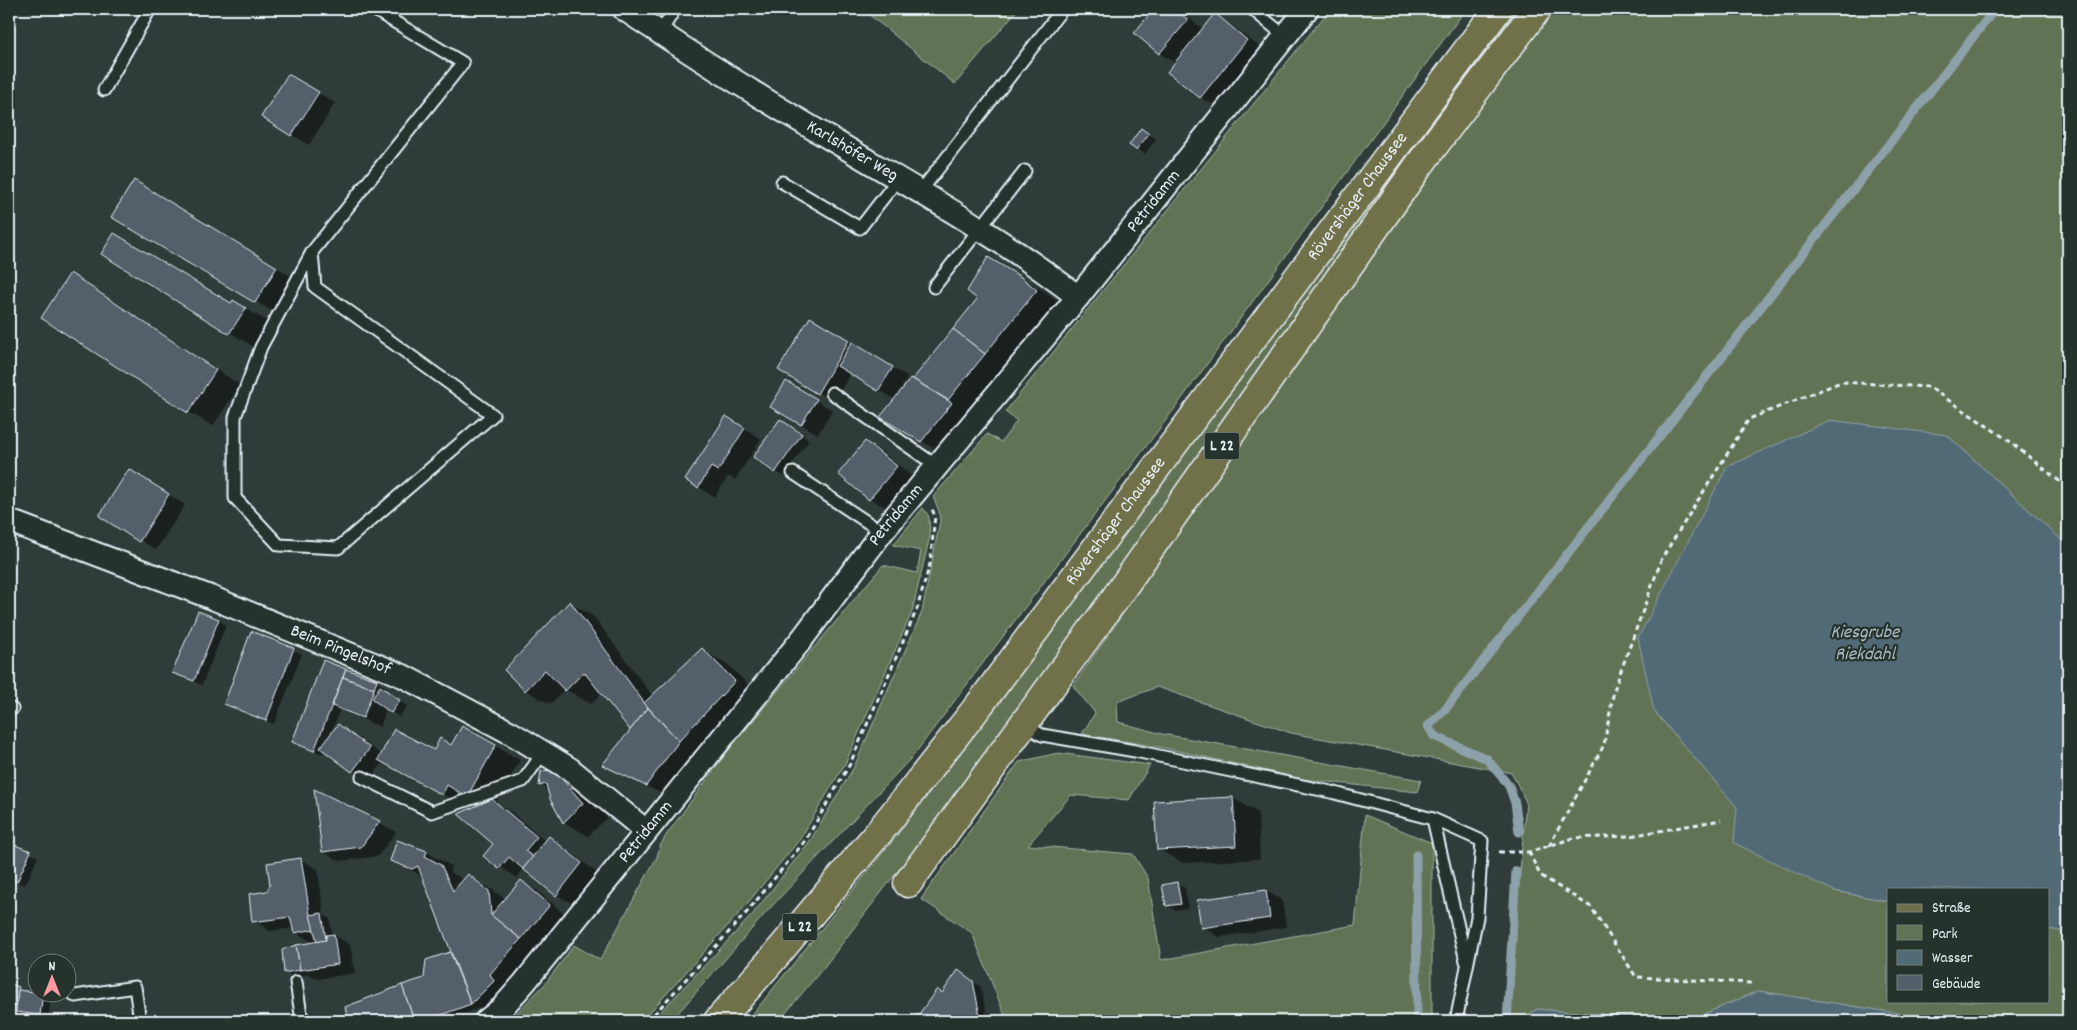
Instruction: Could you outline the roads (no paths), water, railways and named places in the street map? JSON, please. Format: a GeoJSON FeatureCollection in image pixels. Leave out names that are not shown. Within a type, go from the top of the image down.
{"type":"FeatureCollection","features":[{"type":"Feature","properties":{"kind":"main road","name":"Rövershäger Chaussee"},"geometry":{"type":"LineString","coordinates":[[718,1021],[880,831],[980,704],[1498,9]]}},
{"type":"Feature","properties":{"kind":"main road","name":"Rövershäger Chaussee"},"geometry":{"type":"LineString","coordinates":[[908,883],[1024,725],[1417,168],[1537,9]]}},
{"type":"Feature","properties":{"kind":"street","name":"Karlshöfer Weg"},"geometry":{"type":"LineString","coordinates":[[624,9],[745,89],[979,229],[1057,280],[1078,297]]}},
{"type":"Feature","properties":{"kind":"street","name":"Petridamm"},"geometry":{"type":"LineString","coordinates":[[486,1021],[502,1008],[524,983],[802,639],[882,532],[1078,297],[1308,9]]}},
{"type":"Feature","properties":{"kind":"street","name":"Beim Pingelshof"},"geometry":{"type":"LineString","coordinates":[[9,521],[210,597],[403,676],[488,721],[570,769],[646,831]]}},
{"type":"Feature","properties":{"kind":"lane"},"geometry":{"type":"LineString","coordinates":[[104,90],[150,9]]}},
{"type":"Feature","properties":{"kind":"lane"},"geometry":{"type":"LineString","coordinates":[[312,252],[315,288],[493,415],[338,548],[279,545],[235,498],[235,417],[261,347],[312,252],[463,63],[373,9]]}},
{"type":"Feature","properties":{"kind":"lane"},"geometry":{"type":"LineString","coordinates":[[660,33],[675,9]]}},
{"type":"Feature","properties":{"kind":"lane"},"geometry":{"type":"LineString","coordinates":[[1252,9],[1286,36]]}},
{"type":"Feature","properties":{"kind":"lane"},"geometry":{"type":"LineString","coordinates":[[920,192],[1060,12]]}},
{"type":"Feature","properties":{"kind":"lane"},"geometry":{"type":"LineString","coordinates":[[934,288],[1025,171]]}},
{"type":"Feature","properties":{"kind":"lane"},"geometry":{"type":"LineString","coordinates":[[782,182],[860,228],[898,179]]}},
{"type":"Feature","properties":{"kind":"lane"},"geometry":{"type":"LineString","coordinates":[[832,393],[938,467]]}},
{"type":"Feature","properties":{"kind":"lane"},"geometry":{"type":"LineString","coordinates":[[793,473],[882,532]]}},
{"type":"Feature","properties":{"kind":"lane"},"geometry":{"type":"LineString","coordinates":[[1024,725],[1042,735],[1134,751],[1331,792],[1433,819],[1482,841],[1477,917],[1456,1021]]}},
{"type":"Feature","properties":{"kind":"lane"},"geometry":{"type":"LineString","coordinates":[[362,777],[432,812],[523,781],[544,753]]}},
{"type":"Feature","properties":{"kind":"lane"},"geometry":{"type":"LineString","coordinates":[[1433,819],[1467,965]]}},
{"type":"Feature","properties":{"kind":"lane"},"geometry":{"type":"LineString","coordinates":[[296,982],[302,1021]]}},
{"type":"Feature","properties":{"kind":"lane"},"geometry":{"type":"LineString","coordinates":[[78,996],[135,987],[140,1021]]}},
{"type":"Feature","properties":{"kind":"water","name":"Kiesgrube Riekdahl"},"geometry":{"type":"Polygon","coordinates":[[[1830,420],[1947,435],[2068,546],[2068,932],[2050,929],[2050,888],[1887,888],[1887,901],[1834,891],[1734,843],[1737,807],[1654,711],[1638,638],[1727,467],[1830,420]]]}},
{"type":"Feature","properties":{"kind":"water"},"geometry":{"type":"Polygon","coordinates":[[[1758,991],[1946,1021],[1688,1021],[1758,991]]]}},
{"type":"Feature","properties":{"kind":"water"},"geometry":{"type":"Polygon","coordinates":[[[1537,1009],[1677,1021],[1519,1021],[1537,1009]]]}},
{"type":"Feature","properties":{"kind":"waterway"},"geometry":{"type":"LineString","coordinates":[[1519,832],[1515,803],[1509,786],[1487,759],[1434,736],[1428,726],[1444,711],[1995,9]]}},
{"type":"Feature","properties":{"kind":"waterway"},"geometry":{"type":"LineString","coordinates":[[1416,855],[1417,1021]]}},
{"type":"Feature","properties":{"kind":"waterway"},"geometry":{"type":"LineString","coordinates":[[1507,1021],[1516,871]]}}]}
